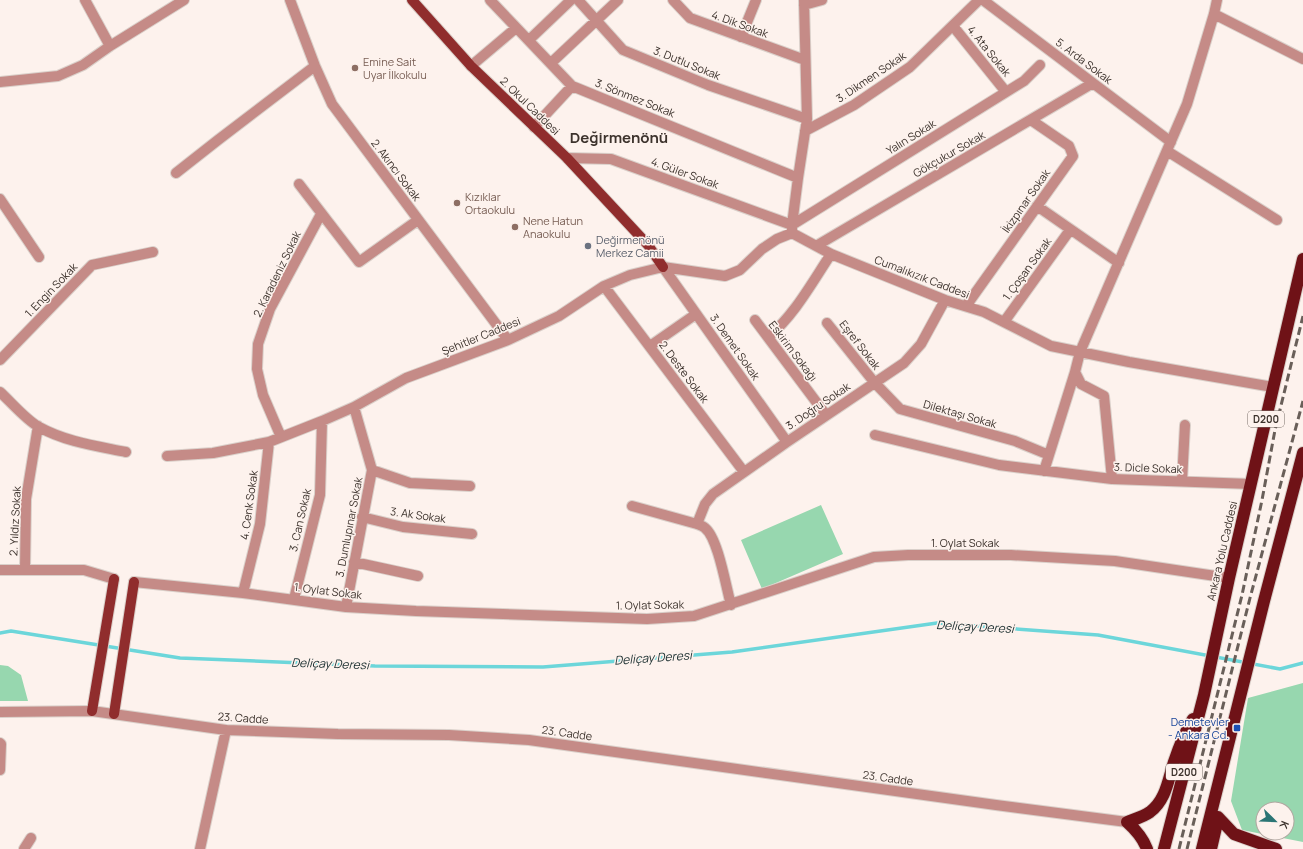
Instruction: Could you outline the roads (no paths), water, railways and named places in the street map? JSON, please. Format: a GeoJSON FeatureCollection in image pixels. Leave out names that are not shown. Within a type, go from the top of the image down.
{"type":"FeatureCollection","features":[{"type":"Feature","properties":{"kind":"highway","name":"Ankara Yolu Caddesi"},"geometry":{"type":"LineString","coordinates":[[1164,849],[1203,700],[1229,578],[1303,259]]}},
{"type":"Feature","properties":{"kind":"highway"},"geometry":{"type":"LineString","coordinates":[[1202,849],[1303,452]]}},
{"type":"Feature","properties":{"kind":"highway"},"geometry":{"type":"LineString","coordinates":[[1147,849],[1136,830],[1127,822],[1151,811],[1160,801],[1168,786],[1181,741],[1203,700]]}},
{"type":"Feature","properties":{"kind":"highway"},"geometry":{"type":"LineString","coordinates":[[1156,849],[1188,757]]}},
{"type":"Feature","properties":{"kind":"highway"},"geometry":{"type":"LineString","coordinates":[[1211,849],[1218,816],[1221,772]]}},
{"type":"Feature","properties":{"kind":"highway"},"geometry":{"type":"LineString","coordinates":[[1218,816],[1234,834],[1276,849]]}},
{"type":"Feature","properties":{"kind":"main road","name":"2. Okul Caddesi"},"geometry":{"type":"LineString","coordinates":[[412,0],[471,66],[567,158],[648,245],[663,267]]}},
{"type":"Feature","properties":{"kind":"main road"},"geometry":{"type":"LineString","coordinates":[[92,710],[114,579]]}},
{"type":"Feature","properties":{"kind":"main road"},"geometry":{"type":"LineString","coordinates":[[114,714],[134,582]]}},
{"type":"Feature","properties":{"kind":"street"},"geometry":{"type":"LineString","coordinates":[[85,0],[110,46]]}},
{"type":"Feature","properties":{"kind":"street"},"geometry":{"type":"LineString","coordinates":[[0,82],[58,76],[83,65],[110,46],[184,0]]}},
{"type":"Feature","properties":{"kind":"street","name":"2. Akıncı Sokak"},"geometry":{"type":"LineString","coordinates":[[290,0],[315,66],[332,104],[508,340]]}},
{"type":"Feature","properties":{"kind":"street"},"geometry":{"type":"LineString","coordinates":[[529,40],[571,0]]}},
{"type":"Feature","properties":{"kind":"street","name":"3. Dutlu Sokak"},"geometry":{"type":"LineString","coordinates":[[578,0],[624,50],[708,85],[807,119]]}},
{"type":"Feature","properties":{"kind":"street"},"geometry":{"type":"LineString","coordinates":[[551,63],[618,0]]}},
{"type":"Feature","properties":{"kind":"street","name":"4. Dik Sokak"},"geometry":{"type":"LineString","coordinates":[[674,0],[690,18],[805,60]]}},
{"type":"Feature","properties":{"kind":"street"},"geometry":{"type":"LineString","coordinates":[[741,37],[756,0]]}},
{"type":"Feature","properties":{"kind":"street"},"geometry":{"type":"LineString","coordinates":[[792,229],[807,119],[804,2],[822,0]]}},
{"type":"Feature","properties":{"kind":"street","name":"3. Dikmen Sokak"},"geometry":{"type":"LineString","coordinates":[[805,131],[854,105],[910,67],[979,0]]}},
{"type":"Feature","properties":{"kind":"street","name":"5. Arda Sokak"},"geometry":{"type":"LineString","coordinates":[[983,0],[1093,83],[1169,146],[1277,220]]}},
{"type":"Feature","properties":{"kind":"street"},"geometry":{"type":"LineString","coordinates":[[1044,471],[1080,352],[1187,104],[1217,0]]}},
{"type":"Feature","properties":{"kind":"street","name":"3. Sönmez Sokak"},"geometry":{"type":"LineString","coordinates":[[493,1],[516,28],[572,86],[798,178]]}},
{"type":"Feature","properties":{"kind":"street"},"geometry":{"type":"LineString","coordinates":[[1214,14],[1303,59]]}},
{"type":"Feature","properties":{"kind":"street","name":"4. Ata Sokak"},"geometry":{"type":"LineString","coordinates":[[953,26],[1006,92]]}},
{"type":"Feature","properties":{"kind":"street"},"geometry":{"type":"LineString","coordinates":[[471,66],[516,28]]}},
{"type":"Feature","properties":{"kind":"street","name":"Yalın Sokak"},"geometry":{"type":"LineString","coordinates":[[792,229],[1024,81],[1040,65]]}},
{"type":"Feature","properties":{"kind":"street"},"geometry":{"type":"LineString","coordinates":[[176,173],[315,66]]}},
{"type":"Feature","properties":{"kind":"street","name":"Gökçukur Sokak"},"geometry":{"type":"LineString","coordinates":[[816,246],[1093,83]]}},
{"type":"Feature","properties":{"kind":"street"},"geometry":{"type":"LineString","coordinates":[[534,126],[572,86]]}},
{"type":"Feature","properties":{"kind":"street","name":"İkizpınar Sokak"},"geometry":{"type":"LineString","coordinates":[[966,306],[1073,156],[1069,146],[1031,120]]}},
{"type":"Feature","properties":{"kind":"street","name":"4. Güler Sokak"},"geometry":{"type":"LineString","coordinates":[[567,158],[611,159],[792,229]]}},
{"type":"Feature","properties":{"kind":"street"},"geometry":{"type":"LineString","coordinates":[[299,184],[358,262],[418,220]]}},
{"type":"Feature","properties":{"kind":"street"},"geometry":{"type":"LineString","coordinates":[[0,199],[39,257]]}},
{"type":"Feature","properties":{"kind":"street"},"geometry":{"type":"LineString","coordinates":[[1037,206],[1119,264]]}},
{"type":"Feature","properties":{"kind":"street","name":"2. Karadeniz Sokak"},"geometry":{"type":"LineString","coordinates":[[281,437],[263,395],[257,369],[258,344],[270,309],[321,214]]}},
{"type":"Feature","properties":{"kind":"street","name":"Cumalıkızık Caddesi"},"geometry":{"type":"LineString","coordinates":[[792,229],[816,246],[831,254],[945,300],[984,312],[1051,346],[1129,362],[1273,387]]}},
{"type":"Feature","properties":{"kind":"street","name":"Şehitler Caddesi"},"geometry":{"type":"LineString","coordinates":[[167,456],[213,453],[269,442],[354,407],[406,378],[508,340],[559,316],[604,286],[630,275],[663,267],[725,276],[740,270],[762,249],[792,229]]}},
{"type":"Feature","properties":{"kind":"street","name":"1. Çoşan Sokak"},"geometry":{"type":"LineString","coordinates":[[1004,322],[1070,230]]}},
{"type":"Feature","properties":{"kind":"street","name":"1. Engin Sokak"},"geometry":{"type":"LineString","coordinates":[[0,360],[92,265],[153,252]]}},
{"type":"Feature","properties":{"kind":"street"},"geometry":{"type":"LineString","coordinates":[[768,337],[787,319],[831,254]]}},
{"type":"Feature","properties":{"kind":"street","name":"3. Demet Sokak"},"geometry":{"type":"LineString","coordinates":[[663,267],[787,442]]}},
{"type":"Feature","properties":{"kind":"street","name":"2. Deste Sokak"},"geometry":{"type":"LineString","coordinates":[[604,286],[744,472]]}},
{"type":"Feature","properties":{"kind":"street","name":"3. Doğru Sokak"},"geometry":{"type":"LineString","coordinates":[[697,524],[705,504],[713,494],[874,382],[904,363],[922,344],[945,300]]}},
{"type":"Feature","properties":{"kind":"street"},"geometry":{"type":"LineString","coordinates":[[650,346],[696,314]]}},
{"type":"Feature","properties":{"kind":"street","name":"Eskirim Sokağı"},"geometry":{"type":"LineString","coordinates":[[756,320],[826,415]]}},
{"type":"Feature","properties":{"kind":"street","name":"Eşref Sokak"},"geometry":{"type":"LineString","coordinates":[[828,323],[874,382]]}},
{"type":"Feature","properties":{"kind":"street"},"geometry":{"type":"LineString","coordinates":[[1075,372],[1081,384],[1104,396],[1112,479]]}},
{"type":"Feature","properties":{"kind":"street","name":"Dilektaşı Sokak"},"geometry":{"type":"LineString","coordinates":[[874,382],[900,409],[1015,441],[1049,455]]}},
{"type":"Feature","properties":{"kind":"street"},"geometry":{"type":"LineString","coordinates":[[0,392],[18,410],[38,426],[63,437],[126,452]]}},
{"type":"Feature","properties":{"kind":"street","name":"3. Dumlupınar Sokak"},"geometry":{"type":"LineString","coordinates":[[346,606],[372,470],[354,407]]}},
{"type":"Feature","properties":{"kind":"street","name":"3. Can Sokak"},"geometry":{"type":"LineString","coordinates":[[294,599],[320,495],[322,421]]}},
{"type":"Feature","properties":{"kind":"street"},"geometry":{"type":"LineString","coordinates":[[1182,481],[1185,425]]}},
{"type":"Feature","properties":{"kind":"street","name":"2. Yıldız Sokak"},"geometry":{"type":"LineString","coordinates":[[25,570],[26,499],[38,426]]}},
{"type":"Feature","properties":{"kind":"street","name":"3. Dicle Sokak"},"geometry":{"type":"LineString","coordinates":[[874,435],[999,465],[1044,471],[1112,479],[1251,484]]}},
{"type":"Feature","properties":{"kind":"street","name":"4. Cenk Sokak"},"geometry":{"type":"LineString","coordinates":[[243,593],[260,524],[269,442]]}},
{"type":"Feature","properties":{"kind":"street"},"geometry":{"type":"LineString","coordinates":[[372,470],[410,483],[470,486]]}},
{"type":"Feature","properties":{"kind":"street"},"geometry":{"type":"LineString","coordinates":[[632,506],[697,524],[706,528],[713,539],[718,555],[730,605]]}},
{"type":"Feature","properties":{"kind":"street","name":"3. Ak Sokak"},"geometry":{"type":"LineString","coordinates":[[362,517],[403,527],[472,534]]}},
{"type":"Feature","properties":{"kind":"street","name":"1. Oylat Sokak"},"geometry":{"type":"LineString","coordinates":[[134,582],[243,593],[346,606],[416,611],[647,619],[694,616],[874,557],[908,555],[1011,556],[1115,561],[1229,578]]}},
{"type":"Feature","properties":{"kind":"street"},"geometry":{"type":"LineString","coordinates":[[354,562],[418,576]]}},
{"type":"Feature","properties":{"kind":"street"},"geometry":{"type":"LineString","coordinates":[[0,570],[84,570],[114,579]]}},
{"type":"Feature","properties":{"kind":"street","name":"23. Cadde"},"geometry":{"type":"LineString","coordinates":[[0,712],[92,710],[226,730],[338,734],[448,735],[529,740],[1127,822]]}},
{"type":"Feature","properties":{"kind":"street"},"geometry":{"type":"LineString","coordinates":[[200,849],[226,730]]}},
{"type":"Feature","properties":{"kind":"street"},"geometry":{"type":"LineString","coordinates":[[0,743],[0,770]]}},
{"type":"Feature","properties":{"kind":"street"},"geometry":{"type":"LineString","coordinates":[[24,849],[30,838]]}},
{"type":"Feature","properties":{"kind":"waterway","name":"Deliçay Deresi"},"geometry":{"type":"LineString","coordinates":[[0,633],[11,631],[180,658],[375,666],[543,667],[732,652],[937,623],[1098,635],[1280,669],[1303,663]]}},
{"type":"Feature","properties":{"kind":"railway"},"geometry":{"type":"LineString","coordinates":[[1179,849],[1242,595],[1275,430],[1303,316]]}},
{"type":"Feature","properties":{"kind":"railway"},"geometry":{"type":"LineString","coordinates":[[1187,849],[1250,598],[1303,401]]}},
{"type":"Feature","properties":{"kind":"place","name":"Emine Sait Uyar İlkokulu"},"geometry":{"type":"Point","coordinates":[355,68]}},
{"type":"Feature","properties":{"kind":"place","name":"Kızıklar Ortaokulu"},"geometry":{"type":"Point","coordinates":[457,203]}},
{"type":"Feature","properties":{"kind":"place","name":"Nene Hatun Anaokulu"},"geometry":{"type":"Point","coordinates":[515,227]}},
{"type":"Feature","properties":{"kind":"place","name":"Değirmenönü Merkez Camii"},"geometry":{"type":"Point","coordinates":[588,246]}},
{"type":"Feature","properties":{"kind":"place","name":"Demetevler - Ankara Cd."},"geometry":{"type":"Point","coordinates":[1237,728]}},
{"type":"Feature","properties":{"kind":"district","name":"Değirmenönü"},"geometry":{"type":"Point","coordinates":[619,138]}}]}
